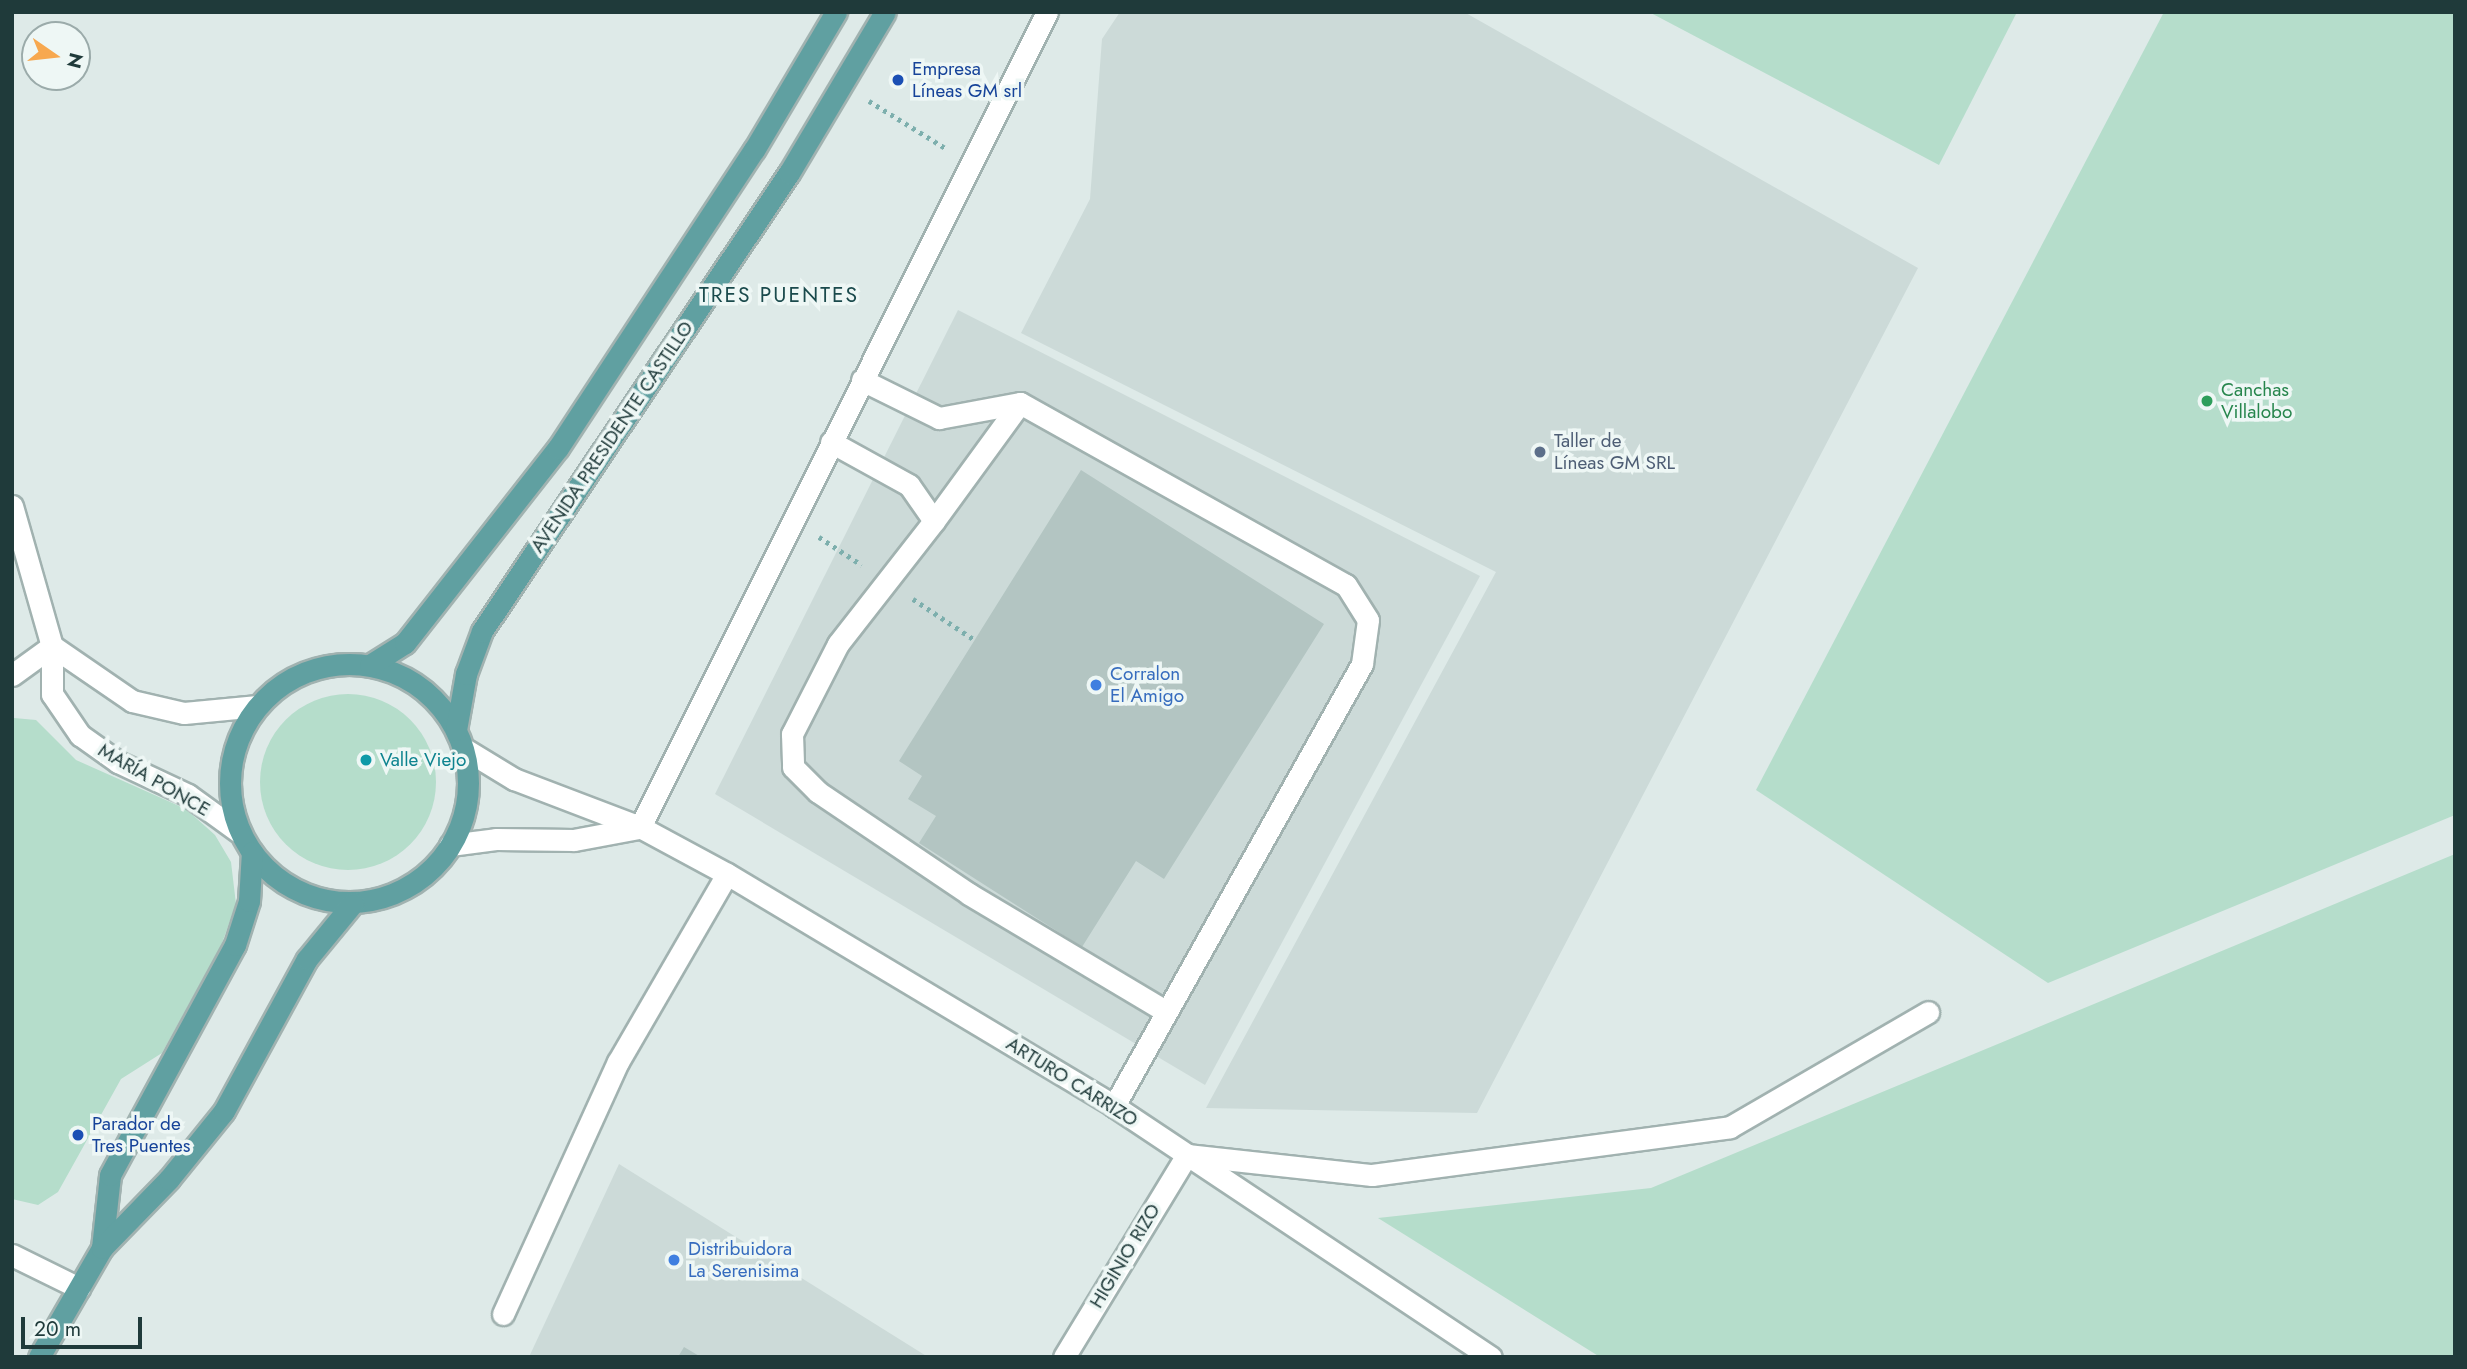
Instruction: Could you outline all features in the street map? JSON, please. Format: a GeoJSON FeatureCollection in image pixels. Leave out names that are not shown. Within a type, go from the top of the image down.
{"type":"FeatureCollection","features":[{"type":"Feature","properties":{"kind":"main road","name":"AVENIDA PRESIDENTE CASTILLO"},"geometry":{"type":"LineString","coordinates":[[370,665],[405,643],[558,448],[754,149],[836,12]]}},
{"type":"Feature","properties":{"kind":"main road","name":"AVENIDA PRESIDENTE CASTILLO"},"geometry":{"type":"LineString","coordinates":[[459,739],[466,674],[482,631],[789,173],[885,12]]}},
{"type":"Feature","properties":{"kind":"main road"},"geometry":{"type":"LineString","coordinates":[[324,665],[370,665],[404,677],[433,697],[459,739],[468,777],[466,806],[450,845],[419,879],[388,897],[353,903],[318,899],[285,885],[251,852],[239,832],[229,797],[230,762],[242,728],[258,706],[291,677],[324,665]]}},
{"type":"Feature","properties":{"kind":"main road"},"geometry":{"type":"LineString","coordinates":[[102,1248],[110,1175],[235,945],[249,901],[251,852]]}},
{"type":"Feature","properties":{"kind":"main road"},"geometry":{"type":"LineString","coordinates":[[39,1357],[102,1248],[169,1179],[224,1111],[307,959],[353,903]]}},
{"type":"Feature","properties":{"kind":"street"},"geometry":{"type":"LineString","coordinates":[[450,845],[496,839],[574,840],[640,827],[1047,12]]}},
{"type":"Feature","properties":{"kind":"street"},"geometry":{"type":"LineString","coordinates":[[862,380],[939,418],[1020,403],[1346,585],[1368,620],[1362,664],[1114,1106]]}},
{"type":"Feature","properties":{"kind":"street"},"geometry":{"type":"LineString","coordinates":[[1020,403],[934,521],[838,644],[793,734],[793,767],[818,792],[969,894],[1165,1011]]}},
{"type":"Feature","properties":{"kind":"street"},"geometry":{"type":"LineString","coordinates":[[831,442],[909,485],[934,521]]}},
{"type":"Feature","properties":{"kind":"street","name":"MARÍA PONCE"},"geometry":{"type":"LineString","coordinates":[[12,506],[52,646],[52,694],[80,735],[118,762],[188,795],[239,832]]}},
{"type":"Feature","properties":{"kind":"street"},"geometry":{"type":"LineString","coordinates":[[12,675],[52,646],[132,701],[184,713],[258,706]]}},
{"type":"Feature","properties":{"kind":"street","name":"ARTURO CARRIZO"},"geometry":{"type":"LineString","coordinates":[[459,739],[514,779],[640,827],[727,874],[1114,1106],[1491,1357]]}},
{"type":"Feature","properties":{"kind":"street"},"geometry":{"type":"LineString","coordinates":[[503,1314],[618,1062],[727,874]]}},
{"type":"Feature","properties":{"kind":"street"},"geometry":{"type":"LineString","coordinates":[[1187,1155],[1372,1175],[1730,1127],[1928,1012]]}},
{"type":"Feature","properties":{"kind":"street","name":"HIGINIO RIZO"},"geometry":{"type":"LineString","coordinates":[[1064,1357],[1187,1155]]}},
{"type":"Feature","properties":{"kind":"street"},"geometry":{"type":"LineString","coordinates":[[12,1255],[79,1288]]}},
{"type":"Feature","properties":{"kind":"path"},"geometry":{"type":"LineString","coordinates":[[842,83],[969,164]]}},
{"type":"Feature","properties":{"kind":"shaded area","name":"Taller de Líneas GM SRL"},"geometry":{"type":"Polygon","coordinates":[[[1120,12],[1464,12],[1918,268],[1477,1113],[1206,1108],[1496,572],[1021,333],[1090,199],[1102,39],[1120,12]]]}},
{"type":"Feature","properties":{"kind":"shaded area","name":"Corralon El Amigo"},"geometry":{"type":"Polygon","coordinates":[[[958,310],[1480,576],[1205,1085],[715,794],[958,310]]]}},
{"type":"Feature","properties":{"kind":"shaded area","name":"Distribuidora La Serenisima"},"geometry":{"type":"Polygon","coordinates":[[[619,1164],[928,1357],[529,1357],[619,1164]]]}},
{"type":"Feature","properties":{"kind":"green space"},"geometry":{"type":"Polygon","coordinates":[[[1649,12],[2017,12],[1939,165],[1649,12]]]}},
{"type":"Feature","properties":{"kind":"green space","name":"Canchas Villalobo"},"geometry":{"type":"Polygon","coordinates":[[[2164,12],[2455,12],[2455,815],[2048,983],[1756,790],[2164,12]]]}},
{"type":"Feature","properties":{"kind":"green space"},"geometry":{"type":"Polygon","coordinates":[[[348,694],[382,701],[410,720],[429,748],[436,782],[429,816],[410,844],[382,863],[348,870],[314,863],[286,844],[267,816],[260,782],[267,748],[286,720],[314,701],[348,694]]]}},
{"type":"Feature","properties":{"kind":"green space"},"geometry":{"type":"Polygon","coordinates":[[[14,718],[36,720],[76,760],[186,809],[215,835],[231,862],[236,904],[221,946],[162,1053],[121,1079],[58,1192],[38,1205],[12,1199],[14,718]]]}},
{"type":"Feature","properties":{"kind":"green space"},"geometry":{"type":"Polygon","coordinates":[[[2455,854],[2455,1357],[1600,1357],[1378,1218],[1651,1188],[2455,854]]]}},
{"type":"Feature","properties":{"kind":"building"},"geometry":{"type":"Polygon","coordinates":[[[1081,470],[1324,624],[1164,879],[1136,861],[1082,947],[919,843],[936,816],[908,799],[922,776],[899,761],[1081,470]]]}},
{"type":"Feature","properties":{"kind":"building"},"geometry":{"type":"Polygon","coordinates":[[[684,1347],[701,1357],[678,1357],[684,1347]]]}},
{"type":"Feature","properties":{"kind":"place","name":"Empresa Líneas GM srl"},"geometry":{"type":"Point","coordinates":[898,80]}},
{"type":"Feature","properties":{"kind":"place","name":"Canchas Villalobo"},"geometry":{"type":"Point","coordinates":[2207,401]}},
{"type":"Feature","properties":{"kind":"place","name":"Taller de Líneas GM SRL"},"geometry":{"type":"Point","coordinates":[1540,452]}},
{"type":"Feature","properties":{"kind":"place","name":"Corralon El Amigo"},"geometry":{"type":"Point","coordinates":[1096,685]}},
{"type":"Feature","properties":{"kind":"place","name":"Valle Viejo"},"geometry":{"type":"Point","coordinates":[366,760]}},
{"type":"Feature","properties":{"kind":"place","name":"Parador de Tres Puentes"},"geometry":{"type":"Point","coordinates":[78,1135]}},
{"type":"Feature","properties":{"kind":"place","name":"Distribuidora La Serenisima"},"geometry":{"type":"Point","coordinates":[674,1260]}},
{"type":"Feature","properties":{"kind":"district","name":"TRES PUENTES"},"geometry":{"type":"Point","coordinates":[779,295]}}]}
